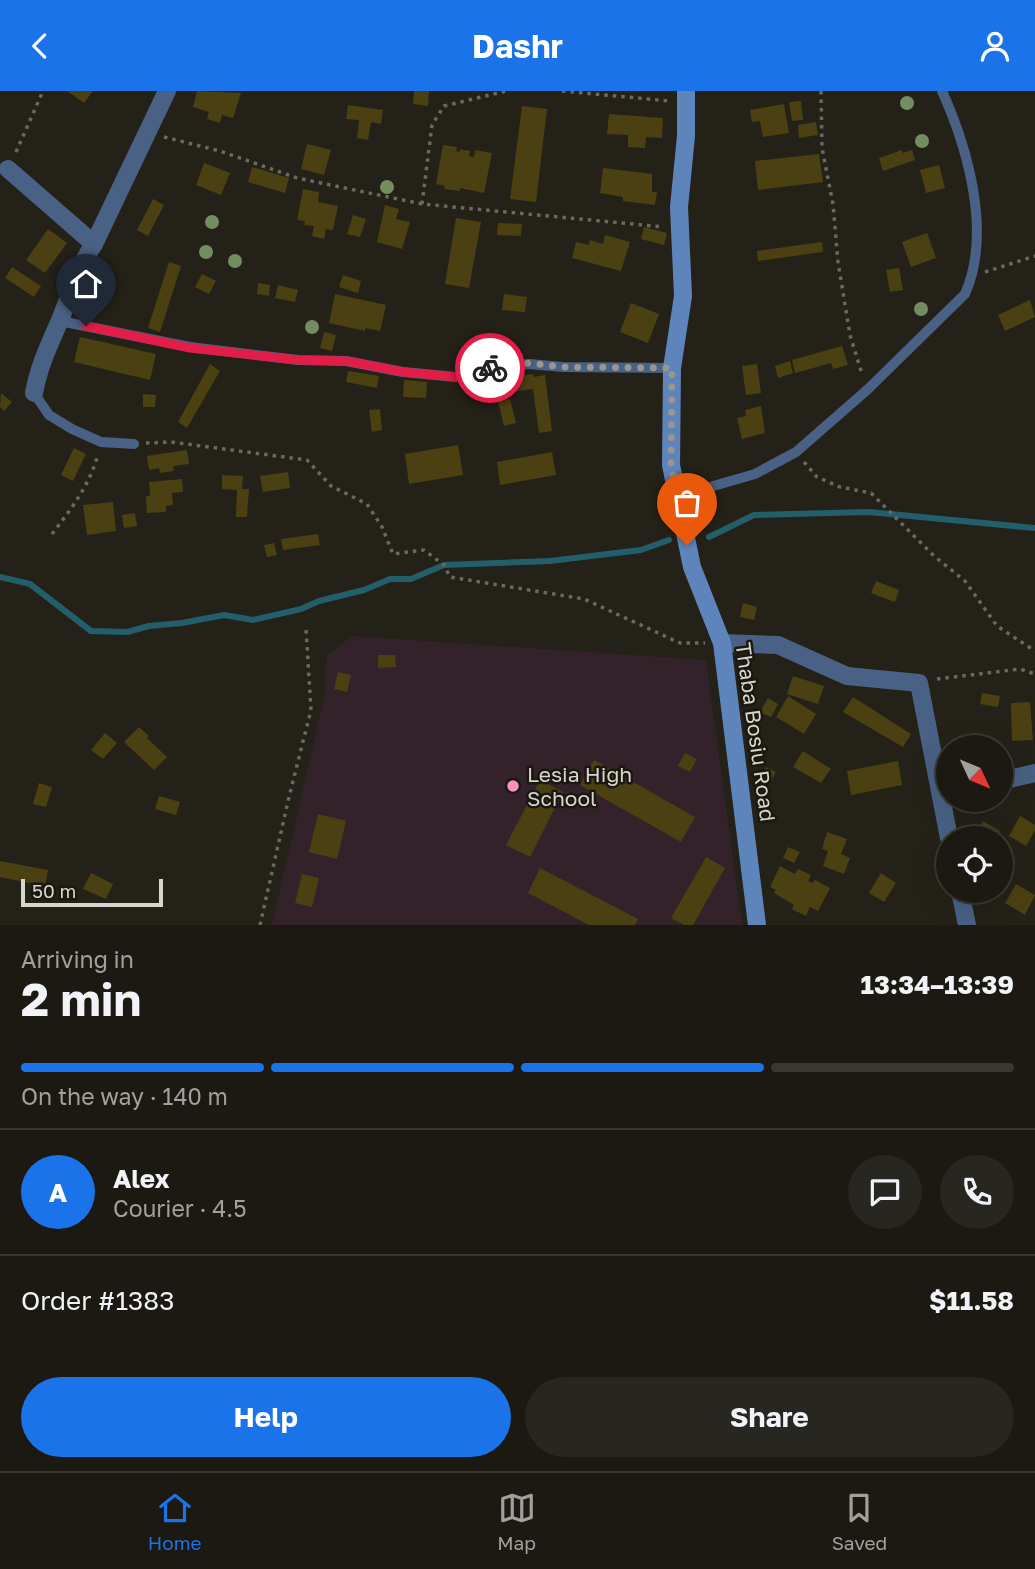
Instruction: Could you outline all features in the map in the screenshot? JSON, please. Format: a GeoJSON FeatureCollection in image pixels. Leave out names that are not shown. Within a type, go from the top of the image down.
{"type":"FeatureCollection","features":[{"type":"Feature","properties":{"kind":"street"},"geometry":{"type":"LineString","coordinates":[[34,393],[47,347],[85,257],[94,244],[167,91]]}},
{"type":"Feature","properties":{"kind":"street","name":"Thaba Bosiu Road"},"geometry":{"type":"LineString","coordinates":[[685,97],[680,229],[683,296],[672,368],[671,465],[692,567],[722,643],[757,925]]}},
{"type":"Feature","properties":{"kind":"street"},"geometry":{"type":"LineString","coordinates":[[8,169],[94,244]]}},
{"type":"Feature","properties":{"kind":"street"},"geometry":{"type":"LineString","coordinates":[[722,643],[778,645],[847,676],[919,683],[936,760]]}},
{"type":"Feature","properties":{"kind":"street"},"geometry":{"type":"LineString","coordinates":[[1013,778],[1035,773]]}},
{"type":"Feature","properties":{"kind":"street"},"geometry":{"type":"LineString","coordinates":[[962,903],[967,925]]}},
{"type":"Feature","properties":{"kind":"lane"},"geometry":{"type":"LineString","coordinates":[[677,501],[689,493],[755,474],[796,452],[867,390],[965,294],[973,276],[976,198],[955,119],[942,91]]}},
{"type":"Feature","properties":{"kind":"lane"},"geometry":{"type":"LineString","coordinates":[[60,321],[190,348],[298,360],[346,361],[404,372],[456,377],[529,363],[563,367],[672,368]]}},
{"type":"Feature","properties":{"kind":"lane"},"geometry":{"type":"LineString","coordinates":[[34,393],[49,415],[72,429],[101,442],[134,444]]}},
{"type":"Feature","properties":{"kind":"path"},"geometry":{"type":"LineString","coordinates":[[8,169],[43,91]]}},
{"type":"Feature","properties":{"kind":"path"},"geometry":{"type":"LineString","coordinates":[[422,204],[432,125],[444,106],[506,91]]}},
{"type":"Feature","properties":{"kind":"path"},"geometry":{"type":"LineString","coordinates":[[562,91],[685,97]]}},
{"type":"Feature","properties":{"kind":"path"},"geometry":{"type":"LineString","coordinates":[[821,91],[822,148],[833,204],[838,263],[850,335],[867,390]]}},
{"type":"Feature","properties":{"kind":"path"},"geometry":{"type":"LineString","coordinates":[[146,133],[220,151],[297,178],[422,204],[680,229]]}},
{"type":"Feature","properties":{"kind":"path"},"geometry":{"type":"LineString","coordinates":[[973,276],[1035,256]]}},
{"type":"Feature","properties":{"kind":"path"},"geometry":{"type":"LineString","coordinates":[[52,534],[93,473],[101,442]]}},
{"type":"Feature","properties":{"kind":"path"},"geometry":{"type":"LineString","coordinates":[[134,444],[171,442],[307,460],[331,486],[367,504],[382,527],[393,554],[424,550],[444,565],[450,577],[584,599],[680,643],[722,643]]}},
{"type":"Feature","properties":{"kind":"path"},"geometry":{"type":"LineString","coordinates":[[796,452],[817,477],[841,487],[871,493],[934,556],[965,581],[997,626],[1035,651]]}},
{"type":"Feature","properties":{"kind":"path"},"geometry":{"type":"LineString","coordinates":[[260,925],[312,710],[306,629]]}},
{"type":"Feature","properties":{"kind":"path"},"geometry":{"type":"LineString","coordinates":[[919,683],[958,675],[1020,669],[1035,674]]}},
{"type":"Feature","properties":{"kind":"shaded area","name":"Lesia High School"},"geometry":{"type":"Polygon","coordinates":[[[352,636],[706,660],[742,925],[272,925],[324,698],[327,655],[352,636]]]}},
{"type":"Feature","properties":{"kind":"building"},"geometry":{"type":"Polygon","coordinates":[[[67,91],[93,91],[84,103],[67,91]]]}},
{"type":"Feature","properties":{"kind":"building"},"geometry":{"type":"Polygon","coordinates":[[[197,91],[241,93],[233,118],[222,115],[220,123],[207,119],[209,112],[193,107],[197,91]]]}},
{"type":"Feature","properties":{"kind":"building"},"geometry":{"type":"Polygon","coordinates":[[[414,91],[429,91],[428,106],[413,104],[414,91]]]}},
{"type":"Feature","properties":{"kind":"building"},"geometry":{"type":"Polygon","coordinates":[[[801,101],[803,120],[792,121],[789,102],[801,101]]]}},
{"type":"Feature","properties":{"kind":"building"},"geometry":{"type":"Polygon","coordinates":[[[784,104],[789,133],[763,137],[760,121],[752,122],[750,110],[784,104]]]}},
{"type":"Feature","properties":{"kind":"building"},"geometry":{"type":"Polygon","coordinates":[[[348,105],[383,110],[381,124],[371,122],[368,140],[357,138],[359,120],[346,119],[348,105]]]}},
{"type":"Feature","properties":{"kind":"building"},"geometry":{"type":"Polygon","coordinates":[[[522,106],[547,109],[536,202],[510,199],[522,106]]]}},
{"type":"Feature","properties":{"kind":"building"},"geometry":{"type":"Polygon","coordinates":[[[609,114],[663,118],[662,138],[646,137],[645,148],[628,147],[628,135],[607,134],[609,114]]]}},
{"type":"Feature","properties":{"kind":"building"},"geometry":{"type":"Polygon","coordinates":[[[816,122],[818,135],[799,138],[798,125],[816,122]]]}},
{"type":"Feature","properties":{"kind":"building"},"geometry":{"type":"Polygon","coordinates":[[[307,144],[331,150],[324,175],[301,169],[307,144]]]}},
{"type":"Feature","properties":{"kind":"building"},"geometry":{"type":"Polygon","coordinates":[[[443,145],[457,147],[456,151],[460,152],[460,149],[470,151],[469,156],[474,157],[475,150],[492,153],[484,193],[460,188],[460,191],[444,189],[445,186],[436,184],[443,145]]]}},
{"type":"Feature","properties":{"kind":"building"},"geometry":{"type":"Polygon","coordinates":[[[902,150],[903,153],[912,150],[915,160],[883,171],[879,158],[902,150]]]}},
{"type":"Feature","properties":{"kind":"building"},"geometry":{"type":"Polygon","coordinates":[[[819,154],[823,182],[758,190],[755,161],[819,154]]]}},
{"type":"Feature","properties":{"kind":"building"},"geometry":{"type":"Polygon","coordinates":[[[204,163],[230,173],[221,195],[196,185],[204,163]]]}},
{"type":"Feature","properties":{"kind":"building"},"geometry":{"type":"Polygon","coordinates":[[[939,165],[945,188],[926,193],[920,170],[939,165]]]}},
{"type":"Feature","properties":{"kind":"building"},"geometry":{"type":"Polygon","coordinates":[[[252,167],[289,178],[285,193],[248,182],[252,167]]]}},
{"type":"Feature","properties":{"kind":"building"},"geometry":{"type":"Polygon","coordinates":[[[603,168],[652,174],[652,192],[657,192],[655,205],[623,201],[623,197],[600,193],[603,168]]]}},
{"type":"Feature","properties":{"kind":"building"},"geometry":{"type":"Polygon","coordinates":[[[303,189],[319,192],[318,202],[338,206],[333,230],[326,229],[324,239],[312,236],[314,226],[304,225],[305,221],[297,220],[303,189]]]}},
{"type":"Feature","properties":{"kind":"building"},"geometry":{"type":"Polygon","coordinates":[[[153,199],[164,205],[148,236],[137,230],[153,199]]]}},
{"type":"Feature","properties":{"kind":"building"},"geometry":{"type":"Polygon","coordinates":[[[385,205],[399,209],[396,219],[410,222],[402,249],[377,242],[385,205]]]}},
{"type":"Feature","properties":{"kind":"building"},"geometry":{"type":"Polygon","coordinates":[[[353,215],[366,219],[360,237],[347,234],[353,215]]]}},
{"type":"Feature","properties":{"kind":"building"},"geometry":{"type":"Polygon","coordinates":[[[456,218],[481,222],[469,288],[445,284],[456,218]]]}},
{"type":"Feature","properties":{"kind":"building"},"geometry":{"type":"Polygon","coordinates":[[[498,223],[522,224],[521,236],[497,235],[498,223]]]}},
{"type":"Feature","properties":{"kind":"building"},"geometry":{"type":"Polygon","coordinates":[[[644,227],[667,233],[664,245],[641,239],[644,227]]]}},
{"type":"Feature","properties":{"kind":"building"},"geometry":{"type":"Polygon","coordinates":[[[48,229],[67,243],[45,273],[26,260],[48,229]]]}},
{"type":"Feature","properties":{"kind":"building"},"geometry":{"type":"Polygon","coordinates":[[[927,233],[936,258],[911,267],[902,242],[927,233]]]}},
{"type":"Feature","properties":{"kind":"building"},"geometry":{"type":"Polygon","coordinates":[[[605,235],[630,242],[621,271],[572,258],[576,242],[589,245],[590,240],[603,244],[605,235]]]}},
{"type":"Feature","properties":{"kind":"building"},"geometry":{"type":"Polygon","coordinates":[[[822,242],[823,252],[758,261],[757,251],[822,242]]]}},
{"type":"Feature","properties":{"kind":"building"},"geometry":{"type":"Polygon","coordinates":[[[169,262],[181,266],[160,332],[148,328],[169,262]]]}},
{"type":"Feature","properties":{"kind":"building"},"geometry":{"type":"Polygon","coordinates":[[[12,267],[41,286],[34,297],[5,278],[12,267]]]}},
{"type":"Feature","properties":{"kind":"building"},"geometry":{"type":"Polygon","coordinates":[[[899,268],[903,290],[890,292],[886,270],[899,268]]]}},
{"type":"Feature","properties":{"kind":"building"},"geometry":{"type":"Polygon","coordinates":[[[202,274],[216,281],[209,294],[195,287],[202,274]]]}},
{"type":"Feature","properties":{"kind":"building"},"geometry":{"type":"Polygon","coordinates":[[[343,275],[361,281],[358,293],[339,287],[343,275]]]}},
{"type":"Feature","properties":{"kind":"building"},"geometry":{"type":"Polygon","coordinates":[[[258,283],[270,285],[269,296],[257,294],[258,283]]]}},
{"type":"Feature","properties":{"kind":"building"},"geometry":{"type":"Polygon","coordinates":[[[278,285],[298,290],[295,302],[275,298],[278,285]]]}},
{"type":"Feature","properties":{"kind":"building"},"geometry":{"type":"Polygon","coordinates":[[[335,294],[386,305],[380,331],[365,328],[365,331],[329,323],[335,294]]]}},
{"type":"Feature","properties":{"kind":"building"},"geometry":{"type":"Polygon","coordinates":[[[504,294],[527,297],[525,312],[502,310],[504,294]]]}},
{"type":"Feature","properties":{"kind":"building"},"geometry":{"type":"Polygon","coordinates":[[[1030,300],[1035,317],[1005,331],[998,315],[1030,300]]]}},
{"type":"Feature","properties":{"kind":"building"},"geometry":{"type":"Polygon","coordinates":[[[631,303],[659,314],[648,343],[620,332],[631,303]]]}},
{"type":"Feature","properties":{"kind":"building"},"geometry":{"type":"Polygon","coordinates":[[[324,332],[336,335],[332,351],[320,348],[324,332]]]}},
{"type":"Feature","properties":{"kind":"building"},"geometry":{"type":"Polygon","coordinates":[[[80,337],[156,354],[150,380],[74,362],[80,337]]]}},
{"type":"Feature","properties":{"kind":"building"},"geometry":{"type":"Polygon","coordinates":[[[842,346],[848,365],[833,369],[831,363],[795,373],[792,360],[842,346]]]}},
{"type":"Feature","properties":{"kind":"building"},"geometry":{"type":"Polygon","coordinates":[[[790,361],[793,373],[778,378],[775,366],[790,361]]]}},
{"type":"Feature","properties":{"kind":"building"},"geometry":{"type":"Polygon","coordinates":[[[210,364],[220,371],[187,428],[178,422],[210,364]]]}},
{"type":"Feature","properties":{"kind":"building"},"geometry":{"type":"Polygon","coordinates":[[[757,364],[761,393],[746,395],[742,366],[757,364]]]}},
{"type":"Feature","properties":{"kind":"building"},"geometry":{"type":"Polygon","coordinates":[[[348,371],[379,376],[377,388],[346,382],[348,371]]]}},
{"type":"Feature","properties":{"kind":"building"},"geometry":{"type":"Polygon","coordinates":[[[533,374],[534,377],[545,375],[552,431],[539,433],[533,389],[513,392],[511,377],[533,374]]]}},
{"type":"Feature","properties":{"kind":"building"},"geometry":{"type":"Polygon","coordinates":[[[404,380],[427,382],[426,398],[403,397],[404,380]]]}},
{"type":"Feature","properties":{"kind":"building"},"geometry":{"type":"Polygon","coordinates":[[[1,393],[12,402],[4,411],[0,407],[1,393]]]}},
{"type":"Feature","properties":{"kind":"building"},"geometry":{"type":"Polygon","coordinates":[[[143,394],[156,395],[155,407],[143,407],[143,394]]]}},
{"type":"Feature","properties":{"kind":"building"},"geometry":{"type":"Polygon","coordinates":[[[510,399],[516,423],[504,426],[498,402],[510,399]]]}},
{"type":"Feature","properties":{"kind":"building"},"geometry":{"type":"Polygon","coordinates":[[[761,406],[765,433],[742,439],[737,418],[746,416],[745,410],[761,406]]]}},
{"type":"Feature","properties":{"kind":"building"},"geometry":{"type":"Polygon","coordinates":[[[380,409],[382,430],[372,432],[369,410],[380,409]]]}},
{"type":"Feature","properties":{"kind":"building"},"geometry":{"type":"Polygon","coordinates":[[[458,445],[463,475],[409,484],[405,454],[458,445]]]}},
{"type":"Feature","properties":{"kind":"building"},"geometry":{"type":"Polygon","coordinates":[[[74,448],[86,454],[73,481],[61,475],[74,448]]]}},
{"type":"Feature","properties":{"kind":"building"},"geometry":{"type":"Polygon","coordinates":[[[187,450],[189,464],[173,466],[174,471],[160,473],[159,468],[149,470],[147,456],[187,450]]]}},
{"type":"Feature","properties":{"kind":"building"},"geometry":{"type":"Polygon","coordinates":[[[552,452],[556,475],[500,485],[497,462],[552,452]]]}},
{"type":"Feature","properties":{"kind":"building"},"geometry":{"type":"Polygon","coordinates":[[[288,472],[290,488],[263,492],[260,476],[288,472]]]}},
{"type":"Feature","properties":{"kind":"building"},"geometry":{"type":"Polygon","coordinates":[[[222,475],[243,476],[242,489],[249,489],[247,517],[236,517],[237,490],[222,489],[222,475]]]}},
{"type":"Feature","properties":{"kind":"building"},"geometry":{"type":"Polygon","coordinates":[[[182,479],[183,492],[172,493],[173,505],[166,506],[166,512],[147,513],[149,482],[182,479]]]}},
{"type":"Feature","properties":{"kind":"building"},"geometry":{"type":"Polygon","coordinates":[[[113,502],[116,531],[87,535],[83,505],[113,502]]]}},
{"type":"Feature","properties":{"kind":"building"},"geometry":{"type":"Polygon","coordinates":[[[135,513],[137,526],[124,528],[122,515],[135,513]]]}},
{"type":"Feature","properties":{"kind":"building"},"geometry":{"type":"Polygon","coordinates":[[[318,534],[320,545],[283,550],[281,539],[318,534]]]}},
{"type":"Feature","properties":{"kind":"building"},"geometry":{"type":"Polygon","coordinates":[[[274,543],[277,555],[267,557],[264,545],[274,543]]]}},
{"type":"Feature","properties":{"kind":"building"},"geometry":{"type":"Polygon","coordinates":[[[876,581],[899,590],[895,602],[871,593],[876,581]]]}},
{"type":"Feature","properties":{"kind":"building"},"geometry":{"type":"Polygon","coordinates":[[[743,603],[757,607],[754,620],[740,617],[743,603]]]}},
{"type":"Feature","properties":{"kind":"building"},"geometry":{"type":"Polygon","coordinates":[[[378,655],[395,655],[396,667],[378,668],[378,655]]]}},
{"type":"Feature","properties":{"kind":"building"},"geometry":{"type":"Polygon","coordinates":[[[338,672],[351,675],[347,692],[334,689],[338,672]]]}},
{"type":"Feature","properties":{"kind":"building"},"geometry":{"type":"Polygon","coordinates":[[[793,676],[824,686],[818,704],[787,694],[793,676]]]}},
{"type":"Feature","properties":{"kind":"building"},"geometry":{"type":"Polygon","coordinates":[[[982,693],[1000,696],[998,707],[980,704],[982,693]]]}},
{"type":"Feature","properties":{"kind":"building"},"geometry":{"type":"Polygon","coordinates":[[[788,696],[816,714],[804,734],[776,717],[788,696]]]}},
{"type":"Feature","properties":{"kind":"building"},"geometry":{"type":"Polygon","coordinates":[[[853,697],[911,734],[903,747],[843,712],[853,697]]]}},
{"type":"Feature","properties":{"kind":"building"},"geometry":{"type":"Polygon","coordinates":[[[768,698],[778,704],[771,717],[760,712],[768,698]]]}},
{"type":"Feature","properties":{"kind":"building"},"geometry":{"type":"Polygon","coordinates":[[[1030,702],[1033,740],[1013,741],[1011,703],[1030,702]]]}},
{"type":"Feature","properties":{"kind":"building"},"geometry":{"type":"Polygon","coordinates":[[[139,727],[167,757],[154,770],[124,742],[139,727]]]}},
{"type":"Feature","properties":{"kind":"building"},"geometry":{"type":"Polygon","coordinates":[[[105,733],[117,743],[103,759],[91,750],[105,733]]]}},
{"type":"Feature","properties":{"kind":"building"},"geometry":{"type":"Polygon","coordinates":[[[803,751],[831,769],[821,783],[793,767],[803,751]]]}},
{"type":"Feature","properties":{"kind":"building"},"geometry":{"type":"Polygon","coordinates":[[[685,753],[697,759],[690,772],[678,766],[685,753]]]}},
{"type":"Feature","properties":{"kind":"building"},"geometry":{"type":"Polygon","coordinates":[[[594,760],[695,817],[681,842],[580,785],[594,760]]]}},
{"type":"Feature","properties":{"kind":"building"},"geometry":{"type":"Polygon","coordinates":[[[898,761],[902,785],[851,795],[847,771],[898,761]]]}},
{"type":"Feature","properties":{"kind":"building"},"geometry":{"type":"Polygon","coordinates":[[[766,767],[776,772],[769,784],[760,779],[766,767]]]}},
{"type":"Feature","properties":{"kind":"building"},"geometry":{"type":"Polygon","coordinates":[[[540,780],[563,792],[530,857],[506,845],[540,780]]]}},
{"type":"Feature","properties":{"kind":"building"},"geometry":{"type":"Polygon","coordinates":[[[39,783],[52,787],[46,807],[33,804],[39,783]]]}},
{"type":"Feature","properties":{"kind":"building"},"geometry":{"type":"Polygon","coordinates":[[[159,796],[180,802],[176,815],[155,809],[159,796]]]}},
{"type":"Feature","properties":{"kind":"building"},"geometry":{"type":"Polygon","coordinates":[[[318,814],[346,821],[337,859],[309,852],[318,814]]]}},
{"type":"Feature","properties":{"kind":"building"},"geometry":{"type":"Polygon","coordinates":[[[1020,816],[1035,825],[1026,846],[1013,838],[1013,829],[1020,816]]]}},
{"type":"Feature","properties":{"kind":"building"},"geometry":{"type":"Polygon","coordinates":[[[827,832],[847,839],[841,854],[850,858],[844,874],[823,866],[828,851],[822,849],[827,832]]]}},
{"type":"Feature","properties":{"kind":"building"},"geometry":{"type":"Polygon","coordinates":[[[788,847],[800,852],[794,863],[783,858],[788,847]]]}},
{"type":"Feature","properties":{"kind":"building"},"geometry":{"type":"Polygon","coordinates":[[[706,857],[725,868],[693,925],[684,925],[671,918],[706,857]]]}},
{"type":"Feature","properties":{"kind":"building"},"geometry":{"type":"Polygon","coordinates":[[[0,861],[48,870],[45,886],[0,877],[0,861]]]}},
{"type":"Feature","properties":{"kind":"building"},"geometry":{"type":"Polygon","coordinates":[[[780,866],[795,874],[798,869],[811,875],[808,881],[813,883],[815,880],[830,888],[818,911],[810,907],[806,916],[792,909],[794,905],[774,893],[776,890],[770,887],[780,866]]]}},
{"type":"Feature","properties":{"kind":"building"},"geometry":{"type":"Polygon","coordinates":[[[540,868],[638,919],[635,925],[589,925],[528,893],[540,868]]]}},
{"type":"Feature","properties":{"kind":"building"},"geometry":{"type":"Polygon","coordinates":[[[91,873],[113,884],[106,899],[83,889],[91,873]]]}},
{"type":"Feature","properties":{"kind":"building"},"geometry":{"type":"Polygon","coordinates":[[[881,873],[896,883],[884,902],[869,893],[881,873]]]}},
{"type":"Feature","properties":{"kind":"building"},"geometry":{"type":"Polygon","coordinates":[[[302,874],[319,878],[312,907],[295,903],[302,874]]]}},
{"type":"Feature","properties":{"kind":"building"},"geometry":{"type":"Polygon","coordinates":[[[1016,884],[1035,895],[1025,915],[1005,903],[1013,903],[1013,889],[1016,884]]]}},
{"type":"Feature","properties":{"kind":"waterway"},"geometry":{"type":"LineString","coordinates":[[709,537],[754,515],[869,512],[1035,528]]}},
{"type":"Feature","properties":{"kind":"waterway"},"geometry":{"type":"LineString","coordinates":[[0,577],[30,584],[91,631],[127,632],[149,626],[224,615],[253,620],[301,609],[319,601],[364,590],[390,579],[411,579],[444,565],[550,561],[641,550],[669,540]]}},
{"type":"Feature","properties":{"kind":"way so far"},"geometry":{"type":"LineString","coordinates":[[490,368],[529,363],[563,367],[672,368],[671,465],[687,545]]}},
{"type":"Feature","properties":{"kind":"place","name":"Lesia High School"},"geometry":{"type":"Point","coordinates":[513,786]}},
{"type":"Feature","properties":{"kind":"route"},"geometry":{"type":"LineString","coordinates":[[86,326],[190,348],[298,360],[346,361],[404,372],[456,377],[490,368]]}}]}
